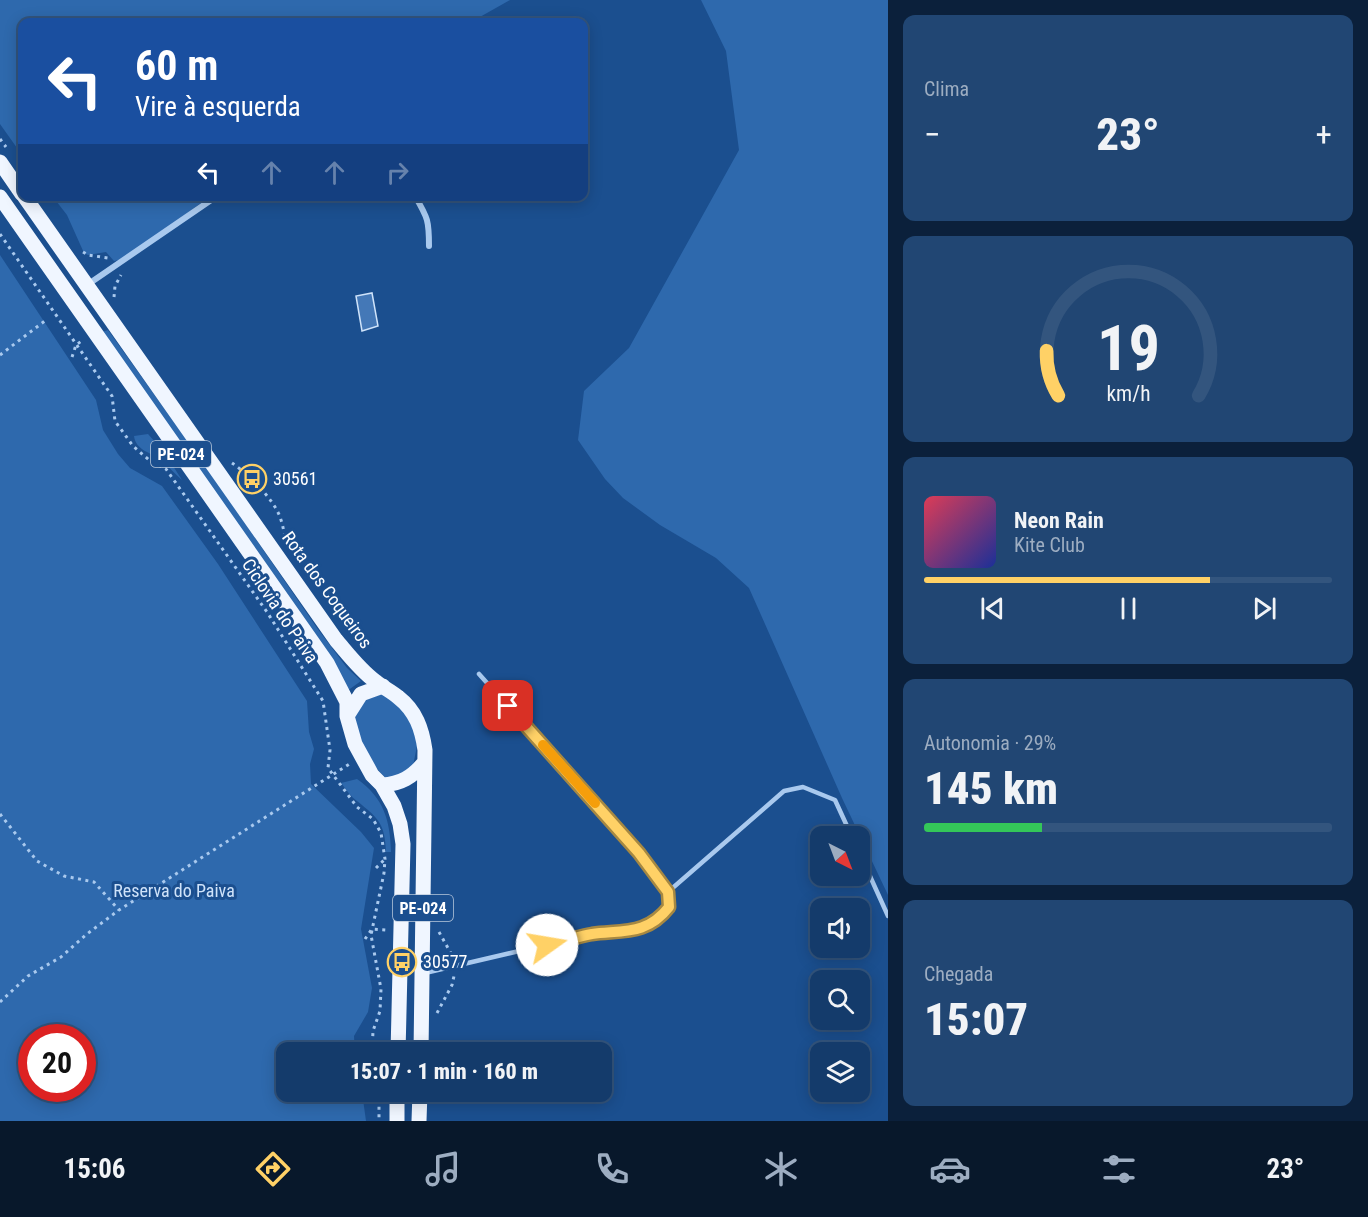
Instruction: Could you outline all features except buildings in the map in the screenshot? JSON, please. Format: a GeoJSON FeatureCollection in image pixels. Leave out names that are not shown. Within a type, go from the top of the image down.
{"type":"FeatureCollection","features":[{"type":"Feature","properties":{"kind":"main road","name":"Rota dos Coqueiros"},"geometry":{"type":"LineString","coordinates":[[0,162],[18,188]]}},
{"type":"Feature","properties":{"kind":"main road","name":"PE-024"},"geometry":{"type":"LineString","coordinates":[[0,197],[327,663],[347,702],[347,716],[355,744],[372,775],[382,785],[394,806],[400,824],[403,844],[398,1042]]}},
{"type":"Feature","properties":{"kind":"main road","name":"Rota dos Coqueiros"},"geometry":{"type":"LineString","coordinates":[[27,201],[336,640],[356,664],[376,682],[399,697],[413,712],[422,729],[425,750],[421,1042]]}},
{"type":"Feature","properties":{"kind":"main road"},"geometry":{"type":"LineString","coordinates":[[347,716],[362,694],[383,686]]}},
{"type":"Feature","properties":{"kind":"main road"},"geometry":{"type":"LineString","coordinates":[[382,785],[403,782],[415,775],[424,763]]}},
{"type":"Feature","properties":{"kind":"main road"},"geometry":{"type":"LineString","coordinates":[[397,1121],[398,1102]]}},
{"type":"Feature","properties":{"kind":"main road"},"geometry":{"type":"LineString","coordinates":[[419,1121],[420,1102]]}},
{"type":"Feature","properties":{"kind":"street"},"geometry":{"type":"LineString","coordinates":[[87,285],[210,201]]}},
{"type":"Feature","properties":{"kind":"street"},"geometry":{"type":"LineString","coordinates":[[418,201],[430,226],[429,246]]}},
{"type":"Feature","properties":{"kind":"lane"},"geometry":{"type":"LineString","coordinates":[[423,974],[592,934],[642,928],[659,919],[669,907],[668,892],[639,853],[479,674]]}},
{"type":"Feature","properties":{"kind":"lane"},"geometry":{"type":"LineString","coordinates":[[668,892],[784,791],[803,787],[835,800],[847,826]]}},
{"type":"Feature","properties":{"kind":"lane"},"geometry":{"type":"LineString","coordinates":[[870,876],[888,916]]}},
{"type":"Feature","properties":{"kind":"path","name":"Ciclovia do Paiva"},"geometry":{"type":"LineString","coordinates":[[0,234],[112,396],[115,421],[133,446],[149,460],[166,469],[267,612],[323,701],[330,750],[328,768],[332,776]]}},
{"type":"Feature","properties":{"kind":"path"},"geometry":{"type":"LineString","coordinates":[[0,355],[46,320]]}},
{"type":"Feature","properties":{"kind":"path"},"geometry":{"type":"LineString","coordinates":[[0,1002],[28,976],[61,957],[119,910],[362,756]]}},
{"type":"Feature","properties":{"kind":"path"},"geometry":{"type":"LineString","coordinates":[[332,776],[357,807],[373,819],[381,833],[385,859],[371,935],[381,989],[380,1011],[373,1031],[372,1042]]}},
{"type":"Feature","properties":{"kind":"path"},"geometry":{"type":"LineString","coordinates":[[0,814],[37,861],[64,876],[94,882],[119,910]]}},
{"type":"Feature","properties":{"kind":"path"},"geometry":{"type":"LineString","coordinates":[[372,930],[402,930]]}},
{"type":"Feature","properties":{"kind":"path"},"geometry":{"type":"LineString","coordinates":[[365,939],[372,930]]}},
{"type":"Feature","properties":{"kind":"path"},"geometry":{"type":"LineString","coordinates":[[379,1102],[379,1121]]}},
{"type":"Feature","properties":{"kind":"green space"},"geometry":{"type":"Polygon","coordinates":[[[0,0],[510,0],[478,18],[18,18],[18,149],[0,124],[0,0]]]}},
{"type":"Feature","properties":{"kind":"green space"},"geometry":{"type":"Polygon","coordinates":[[[701,0],[888,0],[888,895],[870,857],[870,826],[855,826],[749,588],[716,558],[660,525],[623,498],[605,479],[578,440],[584,391],[629,348],[739,150],[726,51],[701,0]]]}},
{"type":"Feature","properties":{"kind":"green space"},"geometry":{"type":"Polygon","coordinates":[[[56,201],[204,201],[125,259],[114,261],[106,252],[88,255],[84,253],[67,215],[56,201]]]}},
{"type":"Feature","properties":{"kind":"green space","name":"Reserva do Paiva"},"geometry":{"type":"Polygon","coordinates":[[[0,255],[96,400],[103,430],[118,454],[130,468],[162,486],[218,564],[307,701],[309,732],[314,749],[310,764],[311,784],[361,832],[374,848],[361,929],[372,988],[368,1012],[354,1036],[354,1042],[276,1042],[276,1102],[363,1102],[366,1121],[0,1121],[0,255]]]}},
{"type":"Feature","properties":{"kind":"green space"},"geometry":{"type":"Polygon","coordinates":[[[108,330],[317,628],[347,668],[361,681],[347,691],[102,332],[108,330]]]}},
{"type":"Feature","properties":{"kind":"green space"},"geometry":{"type":"Polygon","coordinates":[[[148,434],[164,452],[182,480],[161,460],[144,451],[135,441],[134,436],[148,434]]]}},
{"type":"Feature","properties":{"kind":"green space"},"geometry":{"type":"Polygon","coordinates":[[[381,694],[395,701],[408,718],[418,741],[413,766],[397,777],[386,778],[374,765],[362,742],[353,716],[360,702],[381,694]]]}},
{"type":"Feature","properties":{"kind":"green space"},"geometry":{"type":"Polygon","coordinates":[[[357,779],[374,794],[384,811],[391,852],[386,852],[384,834],[379,822],[352,797],[341,783],[357,779]]]}},
{"type":"Feature","properties":{"kind":"slow traffic"},"geometry":{"type":"LineString","coordinates":[[543,745],[595,803]]}},
{"type":"Feature","properties":{"kind":"place","name":"30561"},"geometry":{"type":"Point","coordinates":[252,479]}},
{"type":"Feature","properties":{"kind":"place","name":"30577"},"geometry":{"type":"Point","coordinates":[402,962]}},
{"type":"Feature","properties":{"kind":"route"},"geometry":{"type":"LineString","coordinates":[[508,706],[639,853],[668,892],[669,907],[659,919],[642,928],[592,934],[547,945]]}}]}
